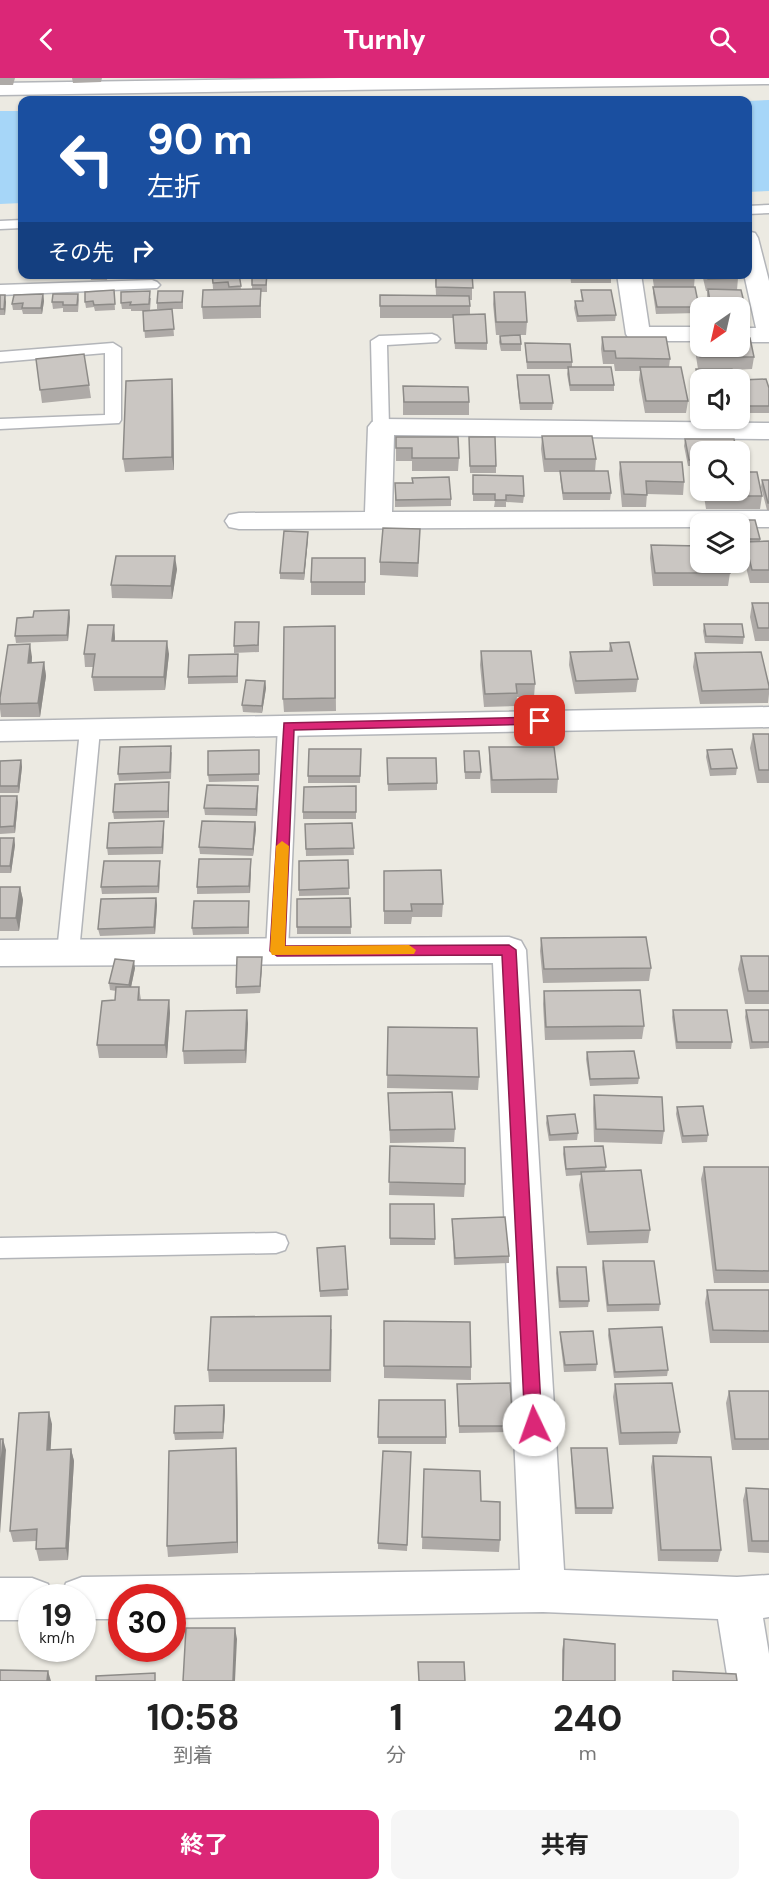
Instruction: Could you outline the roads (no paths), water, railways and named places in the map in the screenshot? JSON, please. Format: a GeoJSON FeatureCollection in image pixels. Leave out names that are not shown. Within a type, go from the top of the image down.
{"type":"FeatureCollection","features":[{"type":"Feature","properties":{"kind":"street"},"geometry":{"type":"LineString","coordinates":[[0,89],[769,78]]}},
{"type":"Feature","properties":{"kind":"street"},"geometry":{"type":"LineString","coordinates":[[750,334],[769,333],[753,244]]}},
{"type":"Feature","properties":{"kind":"street"},"geometry":{"type":"LineString","coordinates":[[630,279],[638,334],[690,334]]}},
{"type":"Feature","properties":{"kind":"street"},"geometry":{"type":"LineString","coordinates":[[378,522],[381,427],[769,431]]}},
{"type":"Feature","properties":{"kind":"street"},"geometry":{"type":"LineString","coordinates":[[240,522],[769,519]]}},
{"type":"Feature","properties":{"kind":"street"},"geometry":{"type":"LineString","coordinates":[[0,731],[769,717]]}},
{"type":"Feature","properties":{"kind":"street"},"geometry":{"type":"LineString","coordinates":[[0,953],[509,950],[543,1591]]}},
{"type":"Feature","properties":{"kind":"street"},"geometry":{"type":"LineString","coordinates":[[96,1598],[543,1591],[753,1597],[751,1681]]}},
{"type":"Feature","properties":{"kind":"street"},"geometry":{"type":"LineString","coordinates":[[0,1599],[18,1599]]}},
{"type":"Feature","properties":{"kind":"lane"},"geometry":{"type":"LineString","coordinates":[[752,210],[769,209]]}},
{"type":"Feature","properties":{"kind":"lane"},"geometry":{"type":"LineString","coordinates":[[0,225],[18,224]]}},
{"type":"Feature","properties":{"kind":"lane"},"geometry":{"type":"LineString","coordinates":[[0,290],[152,285]]}},
{"type":"Feature","properties":{"kind":"lane"},"geometry":{"type":"LineString","coordinates":[[381,427],[379,341],[432,339]]}},
{"type":"Feature","properties":{"kind":"lane"},"geometry":{"type":"LineString","coordinates":[[0,357],[113,348],[113,420],[0,424]]}},
{"type":"Feature","properties":{"kind":"lane"},"geometry":{"type":"LineString","coordinates":[[277,951],[288,726]]}},
{"type":"Feature","properties":{"kind":"lane"},"geometry":{"type":"LineString","coordinates":[[68,952],[90,730]]}},
{"type":"Feature","properties":{"kind":"lane"},"geometry":{"type":"LineString","coordinates":[[0,1248],[276,1243]]}},
{"type":"Feature","properties":{"kind":"water"},"geometry":{"type":"Polygon","coordinates":[[[769,100],[769,191],[752,192],[752,101],[769,100]]]}},
{"type":"Feature","properties":{"kind":"water"},"geometry":{"type":"Polygon","coordinates":[[[0,111],[18,111],[18,203],[0,204],[0,111]]]}}]}
